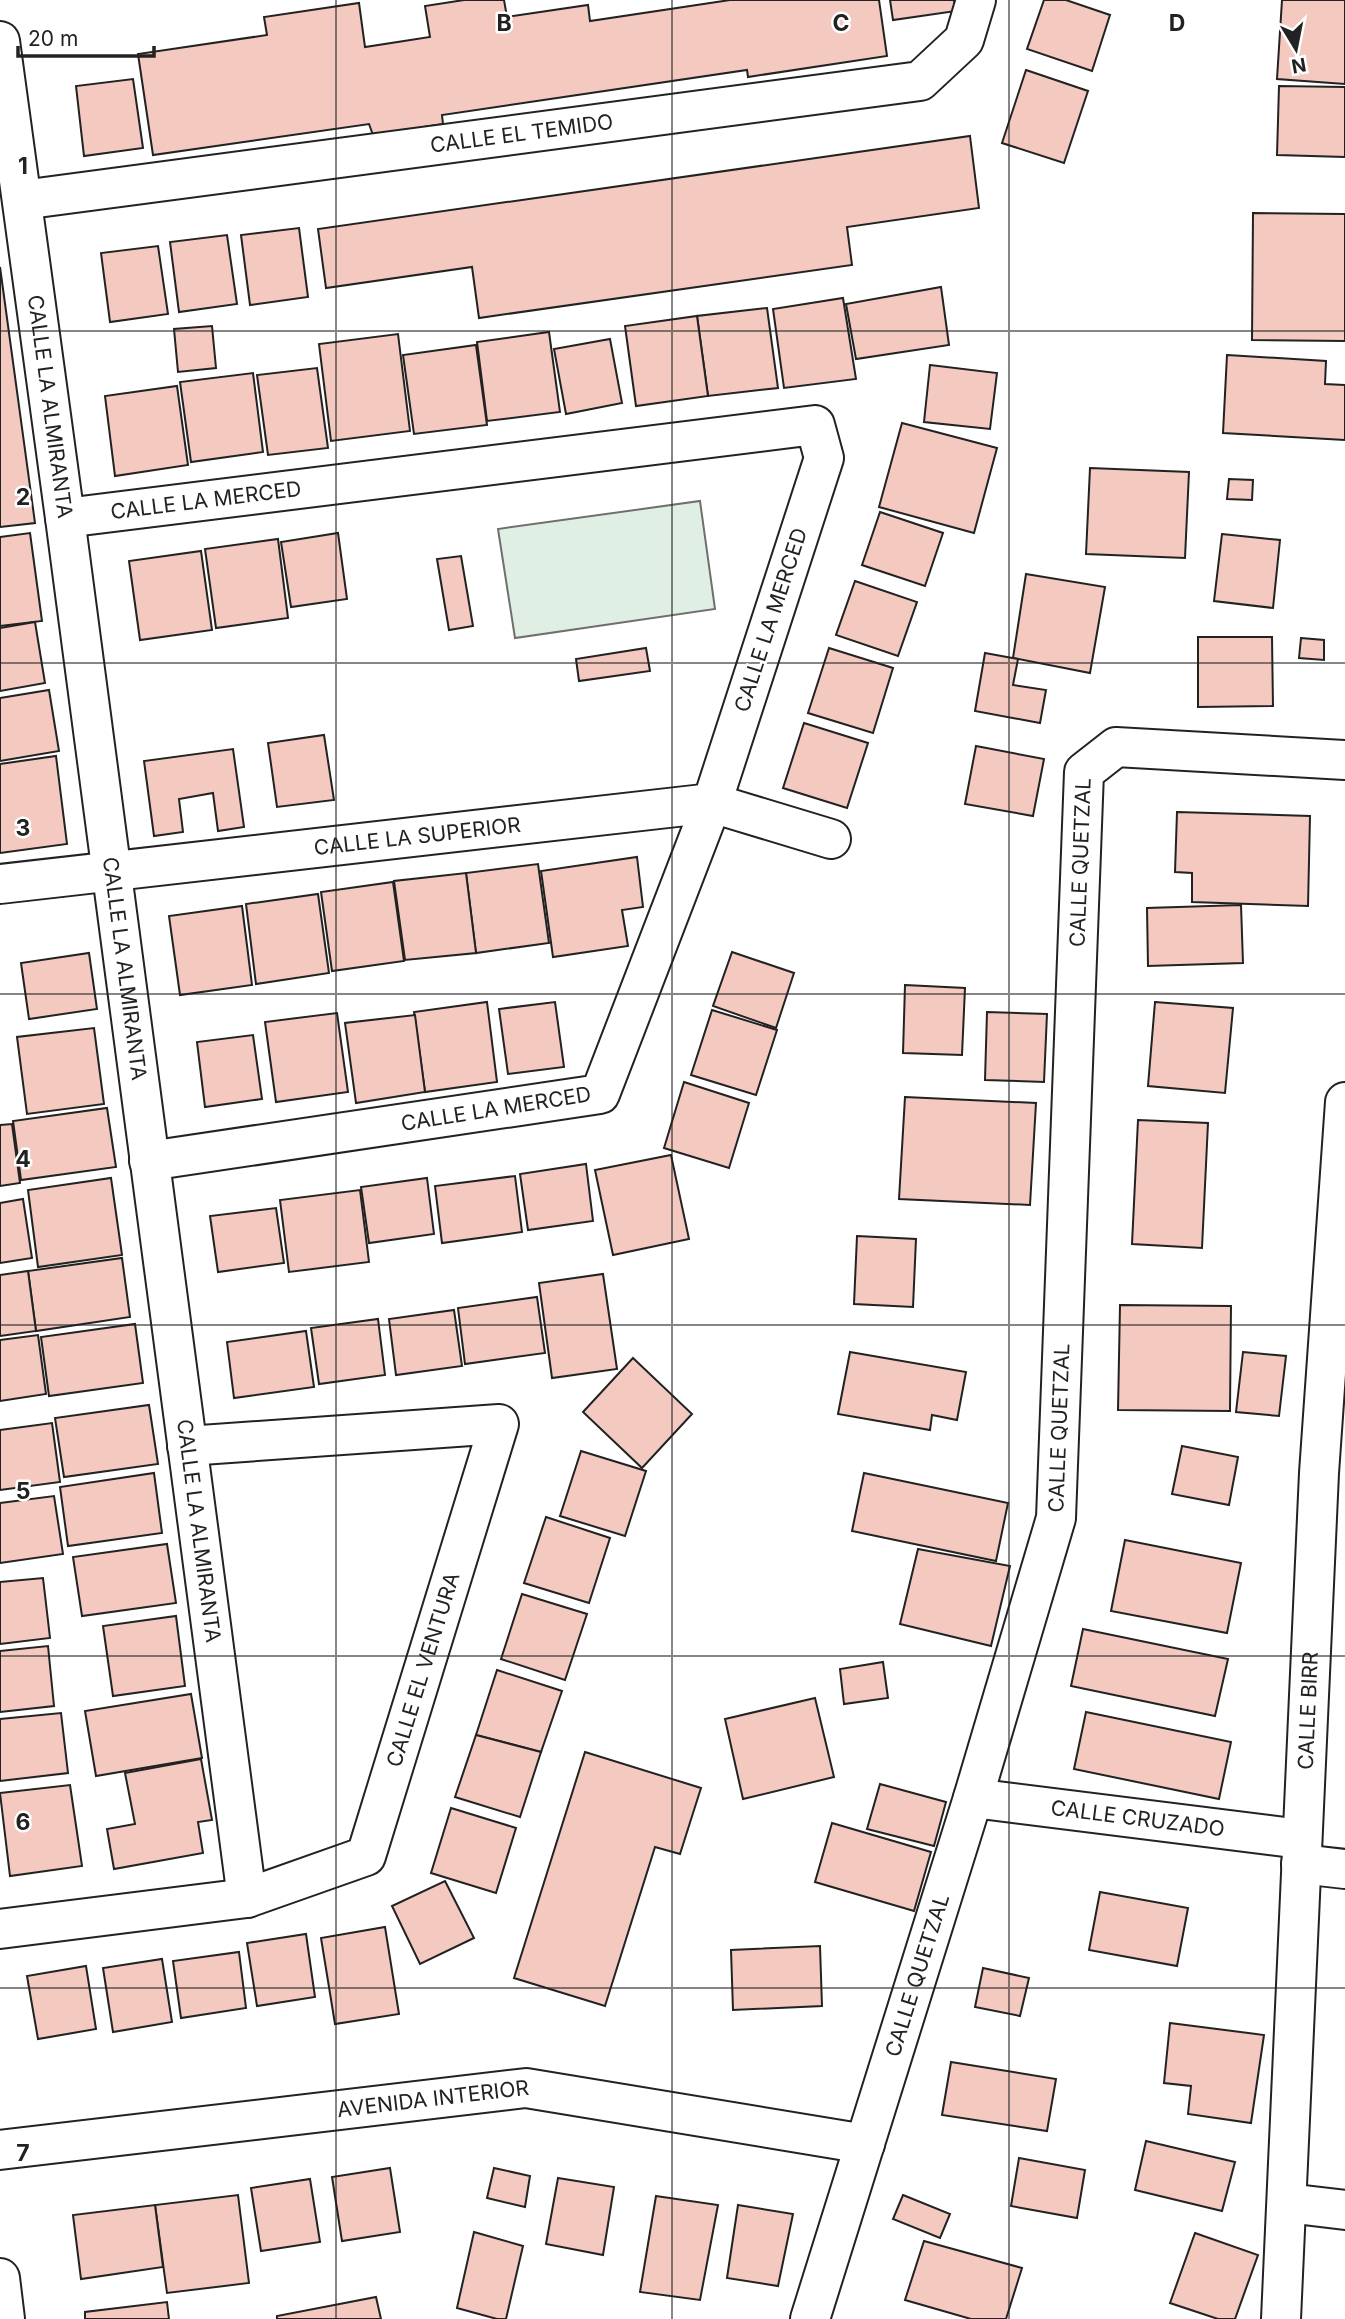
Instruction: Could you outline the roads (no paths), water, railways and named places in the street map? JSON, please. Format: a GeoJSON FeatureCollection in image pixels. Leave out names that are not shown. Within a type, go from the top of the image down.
{"type":"FeatureCollection","features":[{"type":"Feature","properties":{"kind":"street","name":"CALLE EL TEMIDO"},"geometry":{"type":"LineString","coordinates":[[22,201],[920,81],[964,40],[976,0]]}},
{"type":"Feature","properties":{"kind":"street","name":"CALLE LA ALMIRANTA"},"geometry":{"type":"LineString","coordinates":[[0,41],[247,1898]]}},
{"type":"Feature","properties":{"kind":"street","name":"CALLE LA MERCED"},"geometry":{"type":"LineString","coordinates":[[65,518],[815,425],[824,458],[712,803],[600,1094],[149,1161]]}},
{"type":"Feature","properties":{"kind":"street","name":"CALLE QUETZAL"},"geometry":{"type":"LineString","coordinates":[[810,2319],[974,1798],[1056,1518],[1084,772],[1116,747],[1345,760]]}},
{"type":"Feature","properties":{"kind":"street","name":"CALLE LA SUPERIOR"},"geometry":{"type":"LineString","coordinates":[[0,884],[712,803],[831,839]]}},
{"type":"Feature","properties":{"kind":"street","name":"CALLE BIRR"},"geometry":{"type":"LineString","coordinates":[[1281,2319],[1301,1851],[1332,1475],[1345,1115]]}},
{"type":"Feature","properties":{"kind":"street","name":"CALLE EL VENTURA"},"geometry":{"type":"LineString","coordinates":[[0,1930],[247,1898],[366,1856],[499,1424],[187,1446]]}},
{"type":"Feature","properties":{"kind":"street","name":"CALLE CRUZADO"},"geometry":{"type":"LineString","coordinates":[[974,1798],[1301,1851],[1345,1869]]}},
{"type":"Feature","properties":{"kind":"street","name":"AVENIDA INTERIOR"},"geometry":{"type":"LineString","coordinates":[[0,2150],[526,2088],[865,2144]]}},
{"type":"Feature","properties":{"kind":"street"},"geometry":{"type":"LineString","coordinates":[[1287,2203],[1345,2210]]}},
{"type":"Feature","properties":{"kind":"street"},"geometry":{"type":"LineString","coordinates":[[0,2278],[5,2319]]}}]}
